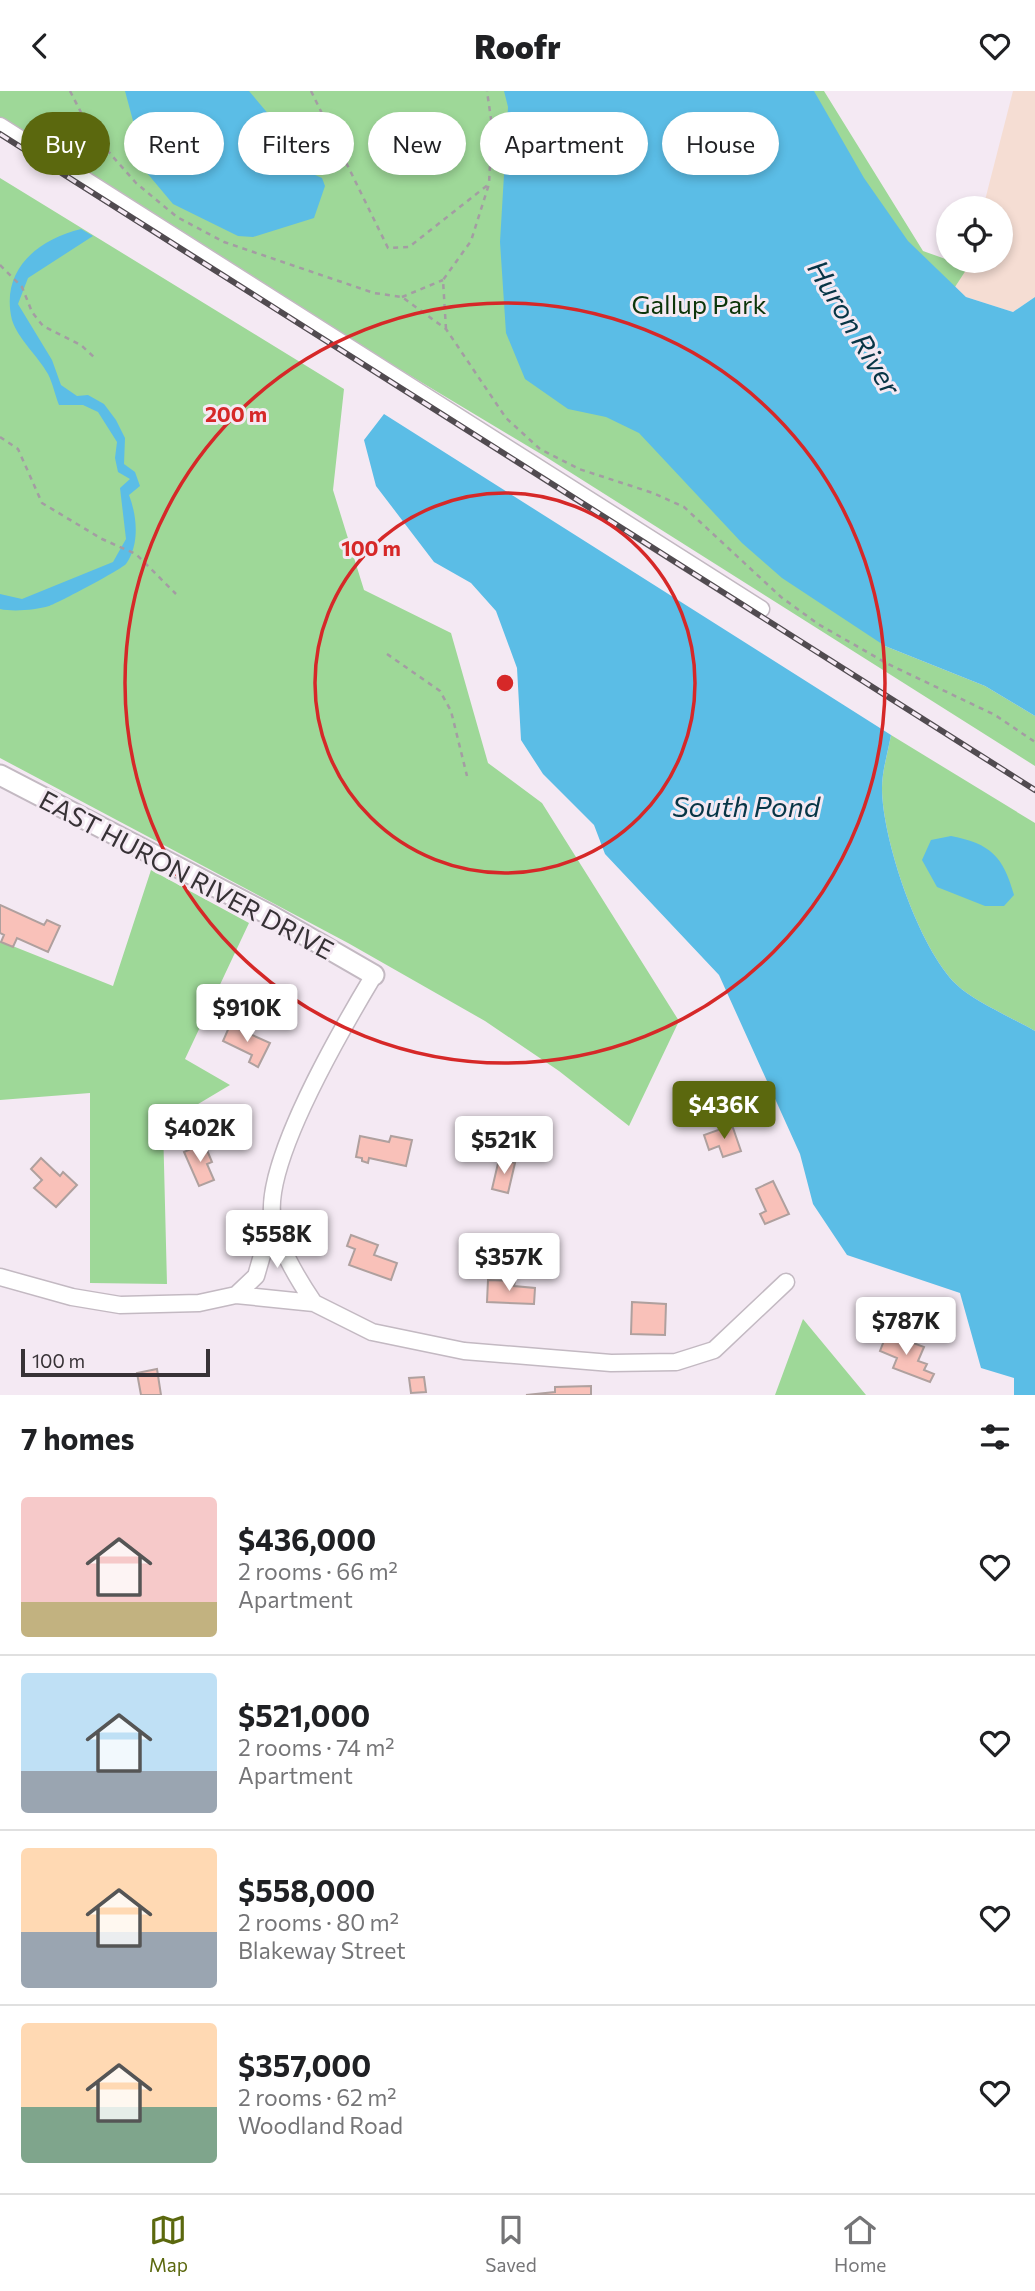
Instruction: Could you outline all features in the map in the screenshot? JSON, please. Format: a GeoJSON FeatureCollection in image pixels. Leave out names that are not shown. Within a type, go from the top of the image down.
{"type":"FeatureCollection","features":[{"type":"Feature","properties":{"kind":"main road","name":"EAST HURON RIVER DRIVE"},"geometry":{"type":"LineString","coordinates":[[0,775],[270,915],[374,975]]}},
{"type":"Feature","properties":{"kind":"street"},"geometry":{"type":"LineString","coordinates":[[0,126],[761,609]]}},
{"type":"Feature","properties":{"kind":"street"},"geometry":{"type":"LineString","coordinates":[[236,1295],[256,1276],[272,1218],[283,1151],[334,1044],[374,975]]}},
{"type":"Feature","properties":{"kind":"street"},"geometry":{"type":"LineString","coordinates":[[272,1218],[298,1279],[314,1303]]}},
{"type":"Feature","properties":{"kind":"street"},"geometry":{"type":"LineString","coordinates":[[0,1277],[72,1297],[120,1305],[199,1303],[236,1295],[314,1303],[372,1332],[464,1351],[611,1363],[676,1362],[714,1350],[786,1282]]}},
{"type":"Feature","properties":{"kind":"path"},"geometry":{"type":"LineString","coordinates":[[70,91],[92,132],[136,183],[177,217],[209,236],[244,250],[374,293],[402,297],[446,330],[495,404],[520,433],[555,458],[684,507],[799,611],[859,649],[987,711],[1035,742]]}},
{"type":"Feature","properties":{"kind":"path"},"geometry":{"type":"LineString","coordinates":[[311,91],[388,248],[408,247],[489,184]]}},
{"type":"Feature","properties":{"kind":"path"},"geometry":{"type":"LineString","coordinates":[[402,297],[443,280],[471,241],[489,184],[492,126],[487,91]]}},
{"type":"Feature","properties":{"kind":"path"},"geometry":{"type":"LineString","coordinates":[[0,265],[22,288],[32,312],[43,326],[81,345],[96,359]]}},
{"type":"Feature","properties":{"kind":"path"},"geometry":{"type":"LineString","coordinates":[[443,280],[446,330]]}},
{"type":"Feature","properties":{"kind":"path"},"geometry":{"type":"LineString","coordinates":[[490,407],[495,404]]}},
{"type":"Feature","properties":{"kind":"path"},"geometry":{"type":"LineString","coordinates":[[0,437],[19,449],[41,503],[102,540],[136,554],[176,594]]}},
{"type":"Feature","properties":{"kind":"path"},"geometry":{"type":"LineString","coordinates":[[630,492],[632,486]]}},
{"type":"Feature","properties":{"kind":"path"},"geometry":{"type":"LineString","coordinates":[[752,579],[757,574]]}},
{"type":"Feature","properties":{"kind":"path"},"geometry":{"type":"LineString","coordinates":[[387,654],[440,691],[451,711],[467,776]]}},
{"type":"Feature","properties":{"kind":"path"},"geometry":{"type":"LineString","coordinates":[[984,717],[987,711]]}},
{"type":"Feature","properties":{"kind":"shaded area"},"geometry":{"type":"Polygon","coordinates":[[[1013,91],[1035,91],[1035,297],[1013,312],[966,297],[955,287],[963,273],[1013,273],[1013,196],[986,196],[1013,91]]]}},
{"type":"Feature","properties":{"kind":"green space","name":"Gallup Park"},"geometry":{"type":"Polygon","coordinates":[[[0,91],[824,91],[923,251],[936,256],[936,273],[964,273],[955,287],[885,646],[985,686],[1035,716],[1035,766],[546,457],[296,307],[93,175],[110,175],[110,112],[21,112],[21,129],[0,118],[0,91]]]}},
{"type":"Feature","properties":{"kind":"green space"},"geometry":{"type":"Polygon","coordinates":[[[0,178],[344,389],[333,490],[364,590],[451,633],[488,763],[542,803],[679,1021],[629,1126],[559,1071],[485,1021],[348,943],[0,758],[0,178]]]}},
{"type":"Feature","properties":{"kind":"green space"},"geometry":{"type":"Polygon","coordinates":[[[891,735],[1035,823],[1035,1031],[964,991],[943,968],[929,946],[905,892],[888,835],[882,782],[891,735]]]}},
{"type":"Feature","properties":{"kind":"green space"},"geometry":{"type":"Polygon","coordinates":[[[151,870],[249,923],[185,1059],[230,1085],[163,1125],[167,1284],[90,1283],[90,1093],[0,1100],[0,941],[113,986],[151,870]]]}},
{"type":"Feature","properties":{"kind":"green space"},"geometry":{"type":"Polygon","coordinates":[[[803,1319],[866,1395],[775,1395],[803,1319]]]}},
{"type":"Feature","properties":{"kind":"water"},"geometry":{"type":"Polygon","coordinates":[[[125,91],[249,91],[267,112],[238,112],[238,175],[315,175],[322,178],[325,186],[314,218],[253,237],[238,236],[173,204],[149,175],[224,175],[224,112],[131,112],[125,91]]]}},
{"type":"Feature","properties":{"kind":"water","name":"Huron River"},"geometry":{"type":"Polygon","coordinates":[[[504,91],[814,91],[864,178],[908,241],[936,268],[936,273],[941,273],[966,297],[1013,312],[1035,297],[1035,716],[985,686],[885,646],[782,578],[742,543],[639,433],[606,417],[568,409],[525,379],[506,333],[500,242],[504,175],[648,175],[648,112],[508,112],[504,91]]]}},
{"type":"Feature","properties":{"kind":"water"},"geometry":{"type":"Polygon","coordinates":[[[81,229],[93,236],[28,278],[18,304],[52,360],[61,385],[77,396],[88,395],[104,404],[125,438],[124,464],[135,472],[140,486],[129,495],[135,521],[134,548],[122,567],[55,604],[31,609],[0,609],[0,594],[22,599],[113,562],[126,539],[120,488],[130,479],[118,472],[115,458],[117,442],[98,412],[83,405],[59,405],[48,374],[12,320],[12,286],[17,272],[26,260],[50,241],[81,229]]]}},
{"type":"Feature","properties":{"kind":"water","name":"South Pond"},"geometry":{"type":"Polygon","coordinates":[[[384,414],[891,735],[882,782],[888,835],[905,892],[929,946],[943,968],[964,991],[1035,1031],[1035,1395],[1014,1395],[1014,1378],[981,1368],[960,1293],[847,1255],[813,1204],[800,1154],[719,975],[605,854],[594,825],[543,774],[521,740],[517,668],[496,611],[471,583],[434,562],[376,486],[364,440],[384,414]]]}},
{"type":"Feature","properties":{"kind":"water"},"geometry":{"type":"Polygon","coordinates":[[[951,836],[986,848],[1000,861],[1014,895],[1004,906],[985,906],[937,887],[922,860],[931,840],[951,836]]]}},
{"type":"Feature","properties":{"kind":"building"},"geometry":{"type":"Polygon","coordinates":[[[0,905],[44,925],[47,920],[60,926],[48,952],[17,938],[13,947],[1,942],[4,935],[0,933],[0,905]]]}},
{"type":"Feature","properties":{"kind":"building"},"geometry":{"type":"Polygon","coordinates":[[[230,1025],[270,1043],[258,1067],[249,1062],[252,1055],[223,1041],[230,1025]]]}},
{"type":"Feature","properties":{"kind":"building"},"geometry":{"type":"Polygon","coordinates":[[[732,1125],[741,1151],[723,1157],[719,1146],[709,1150],[704,1135],[732,1125]]]}},
{"type":"Feature","properties":{"kind":"building"},"geometry":{"type":"Polygon","coordinates":[[[360,1136],[389,1142],[391,1136],[412,1140],[406,1166],[369,1158],[368,1163],[362,1161],[362,1158],[356,1157],[360,1136]]]}},
{"type":"Feature","properties":{"kind":"building"},"geometry":{"type":"Polygon","coordinates":[[[204,1143],[212,1162],[207,1164],[214,1180],[199,1186],[184,1152],[204,1143]]]}},
{"type":"Feature","properties":{"kind":"building"},"geometry":{"type":"Polygon","coordinates":[[[41,1158],[60,1176],[63,1172],[77,1185],[56,1207],[34,1188],[42,1180],[31,1169],[41,1158]]]}},
{"type":"Feature","properties":{"kind":"building"},"geometry":{"type":"Polygon","coordinates":[[[499,1159],[515,1163],[508,1193],[492,1189],[499,1159]]]}},
{"type":"Feature","properties":{"kind":"building"},"geometry":{"type":"Polygon","coordinates":[[[773,1181],[789,1214],[765,1224],[760,1214],[766,1211],[756,1189],[773,1181]]]}},
{"type":"Feature","properties":{"kind":"building"},"geometry":{"type":"Polygon","coordinates":[[[351,1235],[378,1245],[374,1255],[397,1263],[391,1280],[349,1265],[355,1249],[347,1246],[351,1235]]]}},
{"type":"Feature","properties":{"kind":"building"},"geometry":{"type":"Polygon","coordinates":[[[488,1280],[515,1281],[514,1286],[535,1288],[534,1304],[487,1302],[488,1280]]]}},
{"type":"Feature","properties":{"kind":"building"},"geometry":{"type":"Polygon","coordinates":[[[632,1302],[666,1304],[665,1335],[631,1334],[632,1302]]]}},
{"type":"Feature","properties":{"kind":"building"},"geometry":{"type":"Polygon","coordinates":[[[887,1333],[924,1347],[918,1361],[927,1364],[924,1370],[934,1374],[930,1382],[893,1368],[897,1358],[880,1351],[887,1333]]]}},
{"type":"Feature","properties":{"kind":"building"},"geometry":{"type":"Polygon","coordinates":[[[157,1369],[161,1395],[141,1395],[137,1373],[157,1369]]]}},
{"type":"Feature","properties":{"kind":"building"},"geometry":{"type":"Polygon","coordinates":[[[424,1377],[426,1392],[411,1393],[409,1378],[424,1377]]]}},
{"type":"Feature","properties":{"kind":"building"},"geometry":{"type":"Polygon","coordinates":[[[591,1386],[591,1395],[526,1395],[555,1392],[555,1387],[591,1386]]]}},
{"type":"Feature","properties":{"kind":"railway"},"geometry":{"type":"LineString","coordinates":[[0,134],[1035,790]]}}]}
